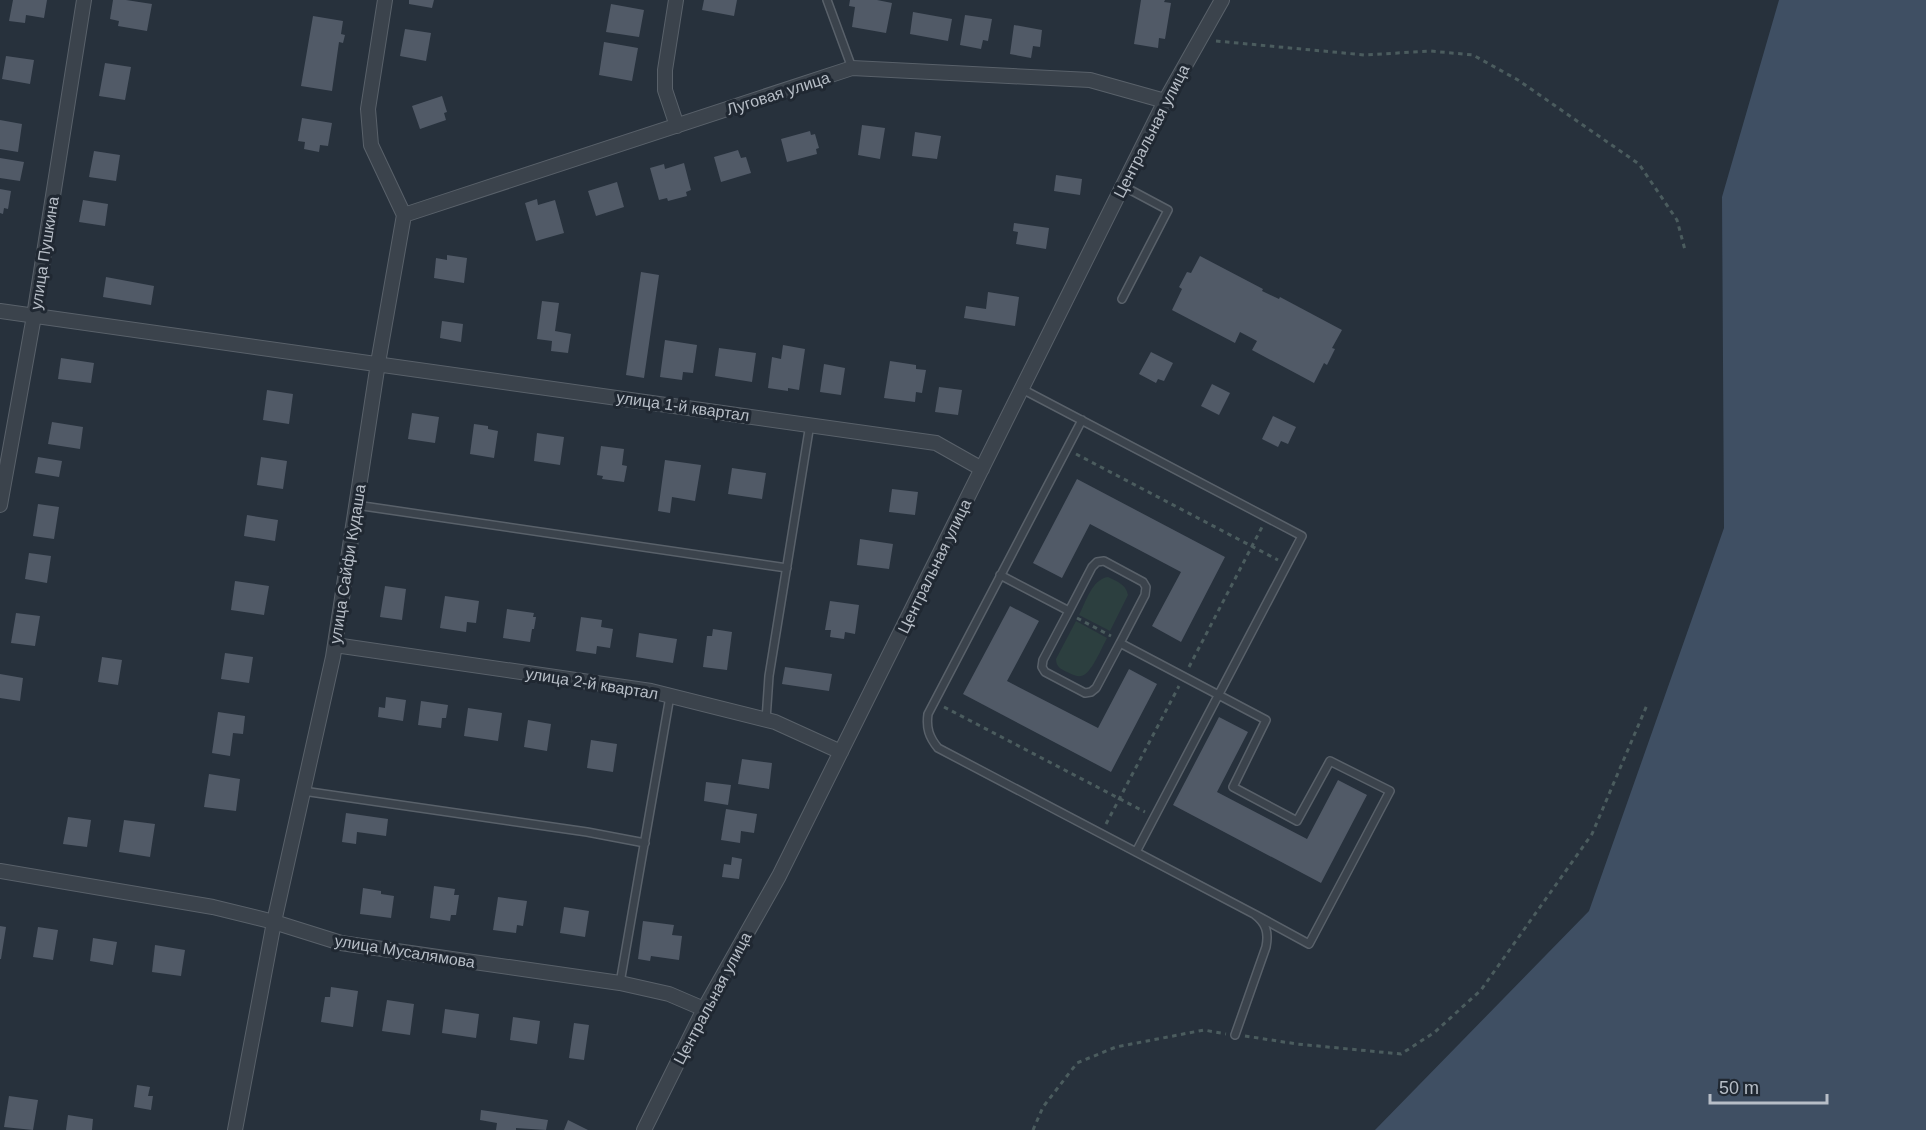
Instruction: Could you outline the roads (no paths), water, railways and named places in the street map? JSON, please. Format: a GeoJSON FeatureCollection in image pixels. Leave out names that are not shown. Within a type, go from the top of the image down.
{"type":"FeatureCollection","features":[{"type":"Feature","properties":{"kind":"street","name":"улица Пушкина"},"geometry":{"type":"LineString","coordinates":[[0,505],[34,316],[84,0]]}},
{"type":"Feature","properties":{"kind":"street"},"geometry":{"type":"LineString","coordinates":[[385,0],[368,109],[371,145],[404,215]]}},
{"type":"Feature","properties":{"kind":"street"},"geometry":{"type":"LineString","coordinates":[[676,0],[665,70],[665,90],[677,126]]}},
{"type":"Feature","properties":{"kind":"street","name":"Центральная улица"},"geometry":{"type":"LineString","coordinates":[[644,1130],[704,1009],[779,876],[1165,101],[1221,0]]}},
{"type":"Feature","properties":{"kind":"street","name":"Луговая улица"},"geometry":{"type":"LineString","coordinates":[[404,215],[852,68],[1090,80],[1165,101]]}},
{"type":"Feature","properties":{"kind":"street","name":"улица Сайфи Кудаша"},"geometry":{"type":"LineString","coordinates":[[235,1130],[274,922],[335,645],[378,363],[404,215]]}},
{"type":"Feature","properties":{"kind":"street","name":"улица 1-й квартал"},"geometry":{"type":"LineString","coordinates":[[0,311],[936,443],[982,469]]}},
{"type":"Feature","properties":{"kind":"street","name":"улица 2-й квартал"},"geometry":{"type":"LineString","coordinates":[[335,645],[651,691],[766,720],[841,752]]}},
{"type":"Feature","properties":{"kind":"street","name":"улица Мусалямова"},"geometry":{"type":"LineString","coordinates":[[0,871],[213,907],[274,922],[341,944],[620,983],[669,994],[704,1009]]}},
{"type":"Feature","properties":{"kind":"lane"},"geometry":{"type":"LineString","coordinates":[[827,0],[852,68]]}},
{"type":"Feature","properties":{"kind":"lane"},"geometry":{"type":"LineString","coordinates":[[1122,299],[1168,210],[1123,186]]}},
{"type":"Feature","properties":{"kind":"lane"},"geometry":{"type":"LineString","coordinates":[[1022,389],[1302,536],[1137,852]]}},
{"type":"Feature","properties":{"kind":"lane"},"geometry":{"type":"LineString","coordinates":[[1082,420],[928,714],[929,733],[938,748],[1309,944],[1390,791],[1330,761],[1297,821],[1233,787],[1266,720],[1120,642]]}},
{"type":"Feature","properties":{"kind":"lane"},"geometry":{"type":"LineString","coordinates":[[766,720],[769,676],[810,424]]}},
{"type":"Feature","properties":{"kind":"lane"},"geometry":{"type":"LineString","coordinates":[[356,505],[787,568]]}},
{"type":"Feature","properties":{"kind":"lane"},"geometry":{"type":"LineString","coordinates":[[1104,561],[1143,582],[1146,587],[1145,595],[1120,642],[1096,688],[1091,692],[1085,693],[1046,672],[1042,667],[1043,660],[1068,612],[1092,567],[1097,562],[1104,561]]}},
{"type":"Feature","properties":{"kind":"lane"},"geometry":{"type":"LineString","coordinates":[[1000,575],[1068,612]]}},
{"type":"Feature","properties":{"kind":"lane"},"geometry":{"type":"LineString","coordinates":[[620,983],[670,696]]}},
{"type":"Feature","properties":{"kind":"lane"},"geometry":{"type":"LineString","coordinates":[[303,791],[587,832],[645,843]]}},
{"type":"Feature","properties":{"kind":"lane"},"geometry":{"type":"LineString","coordinates":[[1235,1035],[1268,938],[1267,928],[1254,914]]}},
{"type":"Feature","properties":{"kind":"water"},"geometry":{"type":"Polygon","coordinates":[[[1779,0],[1926,0],[1926,1130],[1375,1130],[1589,911],[1724,528],[1722,197],[1779,0]]]}}]}
